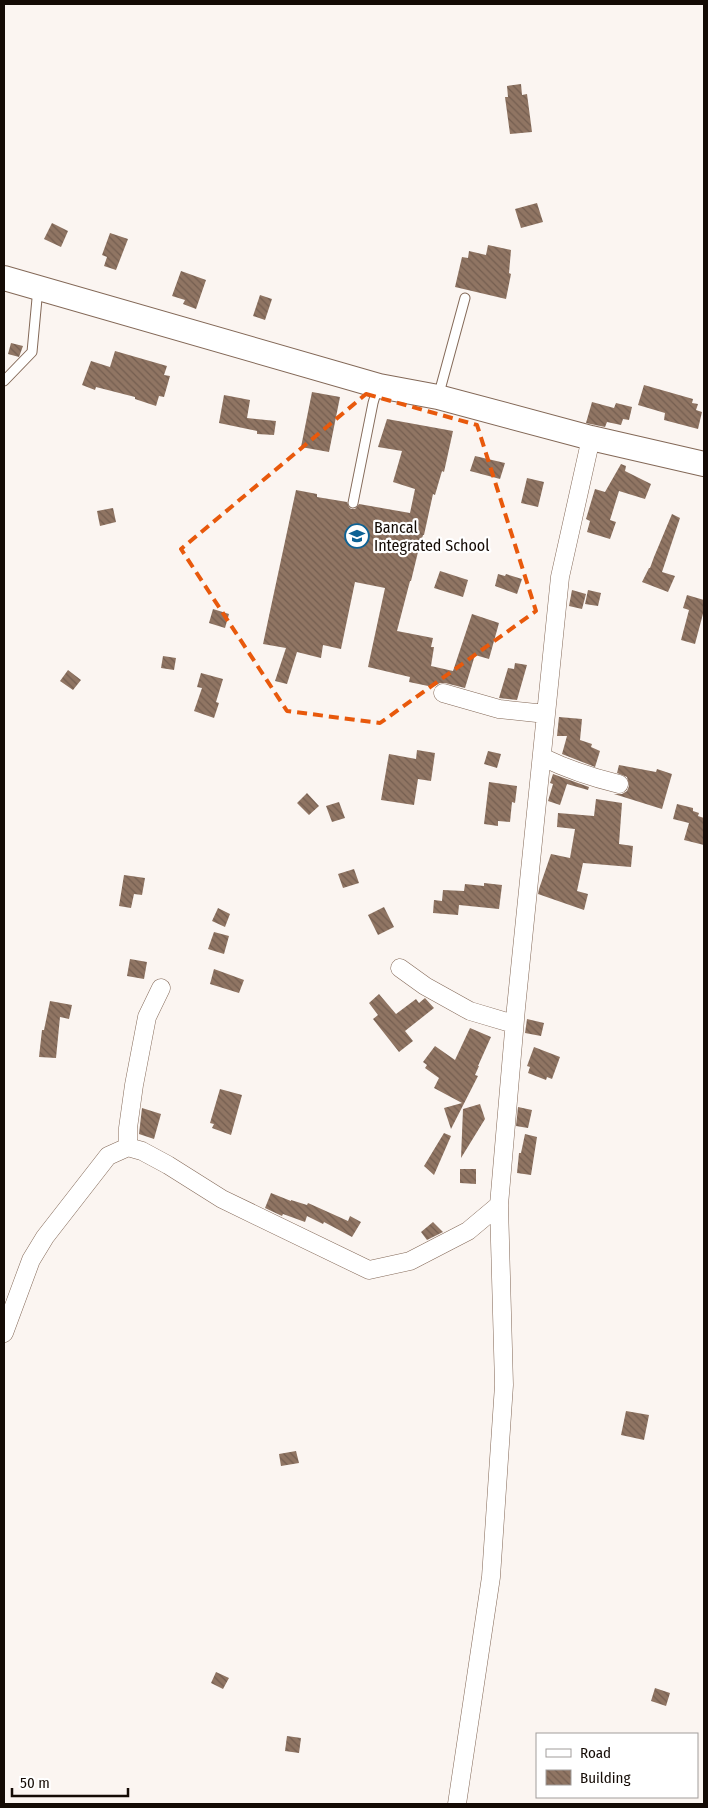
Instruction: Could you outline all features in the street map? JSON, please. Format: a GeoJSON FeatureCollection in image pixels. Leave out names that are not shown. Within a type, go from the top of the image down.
{"type":"FeatureCollection","features":[{"type":"Feature","properties":{"kind":"main road"},"geometry":{"type":"LineString","coordinates":[[4,278],[378,386],[438,397],[590,438],[704,464]]}},
{"type":"Feature","properties":{"kind":"street"},"geometry":{"type":"LineString","coordinates":[[457,1804],[491,1577],[504,1386],[499,1204],[514,1024],[560,577],[590,438]]}},
{"type":"Feature","properties":{"kind":"street"},"geometry":{"type":"LineString","coordinates":[[443,693],[499,709],[546,714]]}},
{"type":"Feature","properties":{"kind":"street"},"geometry":{"type":"LineString","coordinates":[[542,757],[588,777],[619,784]]}},
{"type":"Feature","properties":{"kind":"street"},"geometry":{"type":"LineString","coordinates":[[400,968],[425,986],[470,1011],[514,1024]]}},
{"type":"Feature","properties":{"kind":"street"},"geometry":{"type":"LineString","coordinates":[[128,1147],[128,1128],[134,1085],[148,1017],[161,988]]}},
{"type":"Feature","properties":{"kind":"street"},"geometry":{"type":"LineString","coordinates":[[4,1333],[31,1260],[45,1237],[108,1156],[128,1147],[142,1151],[168,1165],[222,1199],[368,1270],[410,1261],[468,1231],[499,1204]]}},
{"type":"Feature","properties":{"kind":"lane"},"geometry":{"type":"LineString","coordinates":[[4,381],[32,352],[38,288]]}},
{"type":"Feature","properties":{"kind":"lane"},"geometry":{"type":"LineString","coordinates":[[438,397],[465,298]]}},
{"type":"Feature","properties":{"kind":"lane"},"geometry":{"type":"LineString","coordinates":[[352,503],[378,386]]}},
{"type":"Feature","properties":{"kind":"highlighted area"},"geometry":{"type":"Polygon","coordinates":[[[366,394],[477,425],[536,611],[380,723],[287,711],[181,549],[366,394]]]}},
{"type":"Feature","properties":{"kind":"building"},"geometry":{"type":"Polygon","coordinates":[[[521,84],[522,95],[527,94],[532,132],[510,134],[505,97],[508,97],[507,86],[521,84]]]}},
{"type":"Feature","properties":{"kind":"building"},"geometry":{"type":"Polygon","coordinates":[[[537,203],[543,222],[521,228],[515,209],[537,203]]]}},
{"type":"Feature","properties":{"kind":"building"},"geometry":{"type":"Polygon","coordinates":[[[52,223],[68,231],[61,247],[44,239],[52,223]]]}},
{"type":"Feature","properties":{"kind":"building"},"geometry":{"type":"Polygon","coordinates":[[[110,233],[128,239],[116,270],[104,266],[107,257],[102,255],[110,233]]]}},
{"type":"Feature","properties":{"kind":"building"},"geometry":{"type":"Polygon","coordinates":[[[488,245],[511,250],[509,273],[511,274],[506,299],[455,287],[462,257],[468,258],[469,251],[486,255],[488,245]]]}},
{"type":"Feature","properties":{"kind":"building"},"geometry":{"type":"Polygon","coordinates":[[[181,271],[206,280],[196,309],[183,304],[185,300],[172,296],[181,271]]]}},
{"type":"Feature","properties":{"kind":"building"},"geometry":{"type":"Polygon","coordinates":[[[260,295],[272,299],[265,320],[253,316],[260,295]]]}},
{"type":"Feature","properties":{"kind":"building"},"geometry":{"type":"Polygon","coordinates":[[[11,343],[23,346],[19,357],[8,354],[11,343]]]}},
{"type":"Feature","properties":{"kind":"building"},"geometry":{"type":"Polygon","coordinates":[[[115,351],[167,366],[164,375],[170,376],[164,397],[159,396],[156,406],[135,399],[135,397],[96,387],[95,390],[82,385],[91,361],[110,367],[115,351]]]}},
{"type":"Feature","properties":{"kind":"building"},"geometry":{"type":"Polygon","coordinates":[[[644,385],[693,399],[692,403],[698,404],[696,410],[702,412],[698,429],[664,420],[665,413],[638,405],[644,385]]]}},
{"type":"Feature","properties":{"kind":"building"},"geometry":{"type":"Polygon","coordinates":[[[312,392],[340,397],[329,452],[301,447],[312,392]]]}},
{"type":"Feature","properties":{"kind":"building"},"geometry":{"type":"Polygon","coordinates":[[[224,395],[250,400],[247,418],[276,421],[274,435],[257,434],[257,431],[219,423],[224,395]]]}},
{"type":"Feature","properties":{"kind":"building"},"geometry":{"type":"Polygon","coordinates":[[[592,402],[614,408],[616,403],[632,407],[629,420],[623,419],[621,425],[607,422],[605,427],[586,423],[592,402]]]}},
{"type":"Feature","properties":{"kind":"building"},"geometry":{"type":"Polygon","coordinates":[[[387,419],[453,431],[444,472],[442,471],[435,495],[433,494],[424,535],[397,631],[433,638],[431,647],[434,647],[431,666],[453,671],[472,614],[499,623],[489,659],[475,655],[465,688],[445,683],[440,683],[433,687],[409,682],[410,677],[368,667],[385,588],[355,582],[341,649],[323,645],[321,658],[297,652],[287,684],[275,681],[286,648],[263,644],[296,490],[317,494],[317,497],[347,502],[351,509],[355,509],[359,504],[410,513],[415,489],[393,482],[402,451],[378,447],[387,419]]]}},
{"type":"Feature","properties":{"kind":"building"},"geometry":{"type":"Polygon","coordinates":[[[475,456],[505,463],[500,479],[470,471],[475,456]]]}},
{"type":"Feature","properties":{"kind":"building"},"geometry":{"type":"Polygon","coordinates":[[[621,464],[626,466],[625,471],[651,484],[645,499],[619,491],[610,520],[616,522],[610,539],[587,532],[590,521],[586,519],[595,489],[605,492],[621,464]]]}},
{"type":"Feature","properties":{"kind":"building"},"geometry":{"type":"Polygon","coordinates":[[[527,478],[544,482],[538,507],[521,503],[527,478]]]}},
{"type":"Feature","properties":{"kind":"building"},"geometry":{"type":"Polygon","coordinates":[[[113,508],[116,522],[100,526],[97,511],[113,508]]]}},
{"type":"Feature","properties":{"kind":"building"},"geometry":{"type":"Polygon","coordinates":[[[672,514],[680,518],[662,572],[675,576],[668,592],[642,582],[650,568],[672,514]]]}},
{"type":"Feature","properties":{"kind":"building"},"geometry":{"type":"Polygon","coordinates":[[[440,571],[468,580],[463,597],[434,588],[440,571]]]}},
{"type":"Feature","properties":{"kind":"building"},"geometry":{"type":"Polygon","coordinates":[[[498,574],[505,576],[506,574],[522,579],[517,594],[495,586],[498,574]]]}},
{"type":"Feature","properties":{"kind":"building"},"geometry":{"type":"Polygon","coordinates":[[[572,590],[586,594],[582,609],[569,606],[572,590]]]}},
{"type":"Feature","properties":{"kind":"building"},"geometry":{"type":"Polygon","coordinates":[[[588,590],[601,593],[598,606],[585,604],[588,590]]]}},
{"type":"Feature","properties":{"kind":"building"},"geometry":{"type":"Polygon","coordinates":[[[687,595],[704,600],[704,610],[695,644],[681,640],[689,610],[683,608],[687,595]]]}},
{"type":"Feature","properties":{"kind":"building"},"geometry":{"type":"Polygon","coordinates":[[[213,609],[229,614],[225,628],[209,623],[213,609]]]}},
{"type":"Feature","properties":{"kind":"building"},"geometry":{"type":"Polygon","coordinates":[[[163,656],[176,658],[174,670],[161,668],[163,656]]]}},
{"type":"Feature","properties":{"kind":"building"},"geometry":{"type":"Polygon","coordinates":[[[515,663],[527,665],[517,700],[499,698],[508,668],[514,669],[515,663]]]}},
{"type":"Feature","properties":{"kind":"building"},"geometry":{"type":"Polygon","coordinates":[[[68,670],[81,680],[73,690],[60,681],[68,670]]]}},
{"type":"Feature","properties":{"kind":"building"},"geometry":{"type":"Polygon","coordinates":[[[201,673],[223,679],[216,702],[219,703],[214,718],[194,711],[202,688],[197,687],[201,673]]]}},
{"type":"Feature","properties":{"kind":"building"},"geometry":{"type":"Polygon","coordinates":[[[559,717],[582,719],[580,740],[592,744],[591,747],[600,751],[595,767],[562,754],[567,736],[557,736],[559,717]]]}},
{"type":"Feature","properties":{"kind":"building"},"geometry":{"type":"Polygon","coordinates":[[[417,750],[435,753],[431,781],[418,779],[414,805],[381,800],[389,754],[416,759],[417,750]]]}},
{"type":"Feature","properties":{"kind":"building"},"geometry":{"type":"Polygon","coordinates":[[[488,751],[501,754],[497,768],[484,764],[488,751]]]}},
{"type":"Feature","properties":{"kind":"building"},"geometry":{"type":"Polygon","coordinates":[[[619,765],[656,772],[657,769],[672,774],[662,809],[614,794],[622,794],[627,791],[629,786],[627,777],[617,773],[619,765]]]}},
{"type":"Feature","properties":{"kind":"building"},"geometry":{"type":"Polygon","coordinates":[[[553,774],[589,787],[588,790],[567,784],[560,805],[548,801],[553,784],[550,783],[553,774]]]}},
{"type":"Feature","properties":{"kind":"building"},"geometry":{"type":"Polygon","coordinates":[[[489,782],[517,786],[515,803],[512,802],[510,822],[498,821],[498,826],[484,824],[489,782]]]}},
{"type":"Feature","properties":{"kind":"building"},"geometry":{"type":"Polygon","coordinates":[[[307,793],[319,806],[309,815],[297,803],[307,793]]]}},
{"type":"Feature","properties":{"kind":"building"},"geometry":{"type":"Polygon","coordinates":[[[596,799],[622,803],[619,844],[633,846],[631,867],[583,863],[577,891],[588,894],[584,910],[538,894],[551,854],[570,858],[575,829],[557,827],[558,813],[594,816],[596,799]]]}},
{"type":"Feature","properties":{"kind":"building"},"geometry":{"type":"Polygon","coordinates":[[[339,802],[345,818],[332,822],[326,806],[339,802]]]}},
{"type":"Feature","properties":{"kind":"building"},"geometry":{"type":"Polygon","coordinates":[[[677,804],[693,808],[693,811],[699,813],[698,816],[704,818],[704,845],[684,840],[689,823],[673,819],[677,804]]]}},
{"type":"Feature","properties":{"kind":"building"},"geometry":{"type":"Polygon","coordinates":[[[354,869],[359,883],[343,888],[338,874],[354,869]]]}},
{"type":"Feature","properties":{"kind":"building"},"geometry":{"type":"Polygon","coordinates":[[[124,875],[145,878],[142,895],[134,894],[131,908],[119,906],[124,875]]]}},
{"type":"Feature","properties":{"kind":"building"},"geometry":{"type":"Polygon","coordinates":[[[484,883],[502,885],[499,909],[459,905],[458,915],[433,913],[434,900],[442,901],[443,890],[464,891],[465,884],[484,886],[484,883]]]}},
{"type":"Feature","properties":{"kind":"building"},"geometry":{"type":"Polygon","coordinates":[[[384,907],[394,927],[378,935],[368,915],[384,907]]]}},
{"type":"Feature","properties":{"kind":"building"},"geometry":{"type":"Polygon","coordinates":[[[218,908],[230,914],[225,927],[212,921],[218,908]]]}},
{"type":"Feature","properties":{"kind":"building"},"geometry":{"type":"Polygon","coordinates":[[[214,932],[229,936],[224,954],[208,949],[214,932]]]}},
{"type":"Feature","properties":{"kind":"building"},"geometry":{"type":"Polygon","coordinates":[[[130,959],[147,962],[144,979],[127,976],[130,959]]]}},
{"type":"Feature","properties":{"kind":"building"},"geometry":{"type":"Polygon","coordinates":[[[214,969],[244,980],[239,993],[210,984],[214,969]]]}},
{"type":"Feature","properties":{"kind":"building"},"geometry":{"type":"Polygon","coordinates":[[[379,994],[396,1014],[416,999],[419,1003],[425,998],[434,1008],[405,1031],[413,1041],[399,1052],[373,1019],[378,1015],[369,1003],[379,994]]]}},
{"type":"Feature","properties":{"kind":"building"},"geometry":{"type":"Polygon","coordinates":[[[50,1001],[72,1005],[69,1019],[60,1017],[56,1058],[39,1057],[42,1030],[44,1030],[50,1001]]]}},
{"type":"Feature","properties":{"kind":"building"},"geometry":{"type":"Polygon","coordinates":[[[527,1019],[544,1023],[541,1036],[525,1033],[527,1019]]]}},
{"type":"Feature","properties":{"kind":"building"},"geometry":{"type":"Polygon","coordinates":[[[470,1028],[491,1037],[475,1075],[478,1076],[451,1129],[444,1108],[462,1103],[434,1088],[439,1078],[425,1068],[427,1065],[423,1062],[435,1046],[455,1060],[470,1028]]]}},
{"type":"Feature","properties":{"kind":"building"},"geometry":{"type":"Polygon","coordinates":[[[534,1047],[560,1057],[552,1079],[547,1077],[546,1080],[528,1073],[530,1067],[527,1066],[534,1047]]]}},
{"type":"Feature","properties":{"kind":"building"},"geometry":{"type":"Polygon","coordinates":[[[220,1089],[242,1095],[231,1135],[212,1128],[214,1124],[210,1123],[220,1089]]]}},
{"type":"Feature","properties":{"kind":"building"},"geometry":{"type":"Polygon","coordinates":[[[480,1104],[485,1119],[461,1158],[463,1109],[480,1104]]]}},
{"type":"Feature","properties":{"kind":"building"},"geometry":{"type":"Polygon","coordinates":[[[518,1107],[532,1110],[528,1128],[516,1126],[518,1107]]]}},
{"type":"Feature","properties":{"kind":"building"},"geometry":{"type":"Polygon","coordinates":[[[142,1108],[161,1114],[154,1139],[139,1134],[142,1108]]]}},
{"type":"Feature","properties":{"kind":"building"},"geometry":{"type":"Polygon","coordinates":[[[444,1133],[451,1136],[434,1175],[424,1166],[444,1133]]]}},
{"type":"Feature","properties":{"kind":"building"},"geometry":{"type":"Polygon","coordinates":[[[525,1134],[537,1137],[531,1175],[517,1173],[519,1153],[521,1153],[525,1134]]]}},
{"type":"Feature","properties":{"kind":"building"},"geometry":{"type":"Polygon","coordinates":[[[460,1169],[476,1169],[476,1184],[460,1183],[460,1169]]]}},
{"type":"Feature","properties":{"kind":"building"},"geometry":{"type":"Polygon","coordinates":[[[271,1193],[291,1201],[307,1205],[308,1203],[348,1221],[350,1216],[361,1222],[352,1237],[324,1222],[323,1224],[307,1216],[305,1222],[283,1214],[282,1216],[265,1208],[271,1193]]]}},
{"type":"Feature","properties":{"kind":"building"},"geometry":{"type":"Polygon","coordinates":[[[433,1222],[443,1232],[427,1240],[421,1232],[433,1222]]]}},
{"type":"Feature","properties":{"kind":"building"},"geometry":{"type":"Polygon","coordinates":[[[626,1411],[649,1415],[644,1440],[621,1435],[626,1411]]]}},
{"type":"Feature","properties":{"kind":"building"},"geometry":{"type":"Polygon","coordinates":[[[296,1451],[299,1463],[281,1466],[279,1454],[296,1451]]]}},
{"type":"Feature","properties":{"kind":"building"},"geometry":{"type":"Polygon","coordinates":[[[216,1672],[229,1678],[223,1689],[211,1683],[216,1672]]]}},
{"type":"Feature","properties":{"kind":"building"},"geometry":{"type":"Polygon","coordinates":[[[655,1688],[670,1693],[666,1706],[651,1701],[655,1688]]]}},
{"type":"Feature","properties":{"kind":"building"},"geometry":{"type":"Polygon","coordinates":[[[287,1736],[301,1738],[299,1753],[285,1751],[287,1736]]]}},
{"type":"Feature","properties":{"kind":"place","name":"Bancal Integrated School"},"geometry":{"type":"Point","coordinates":[357,536]}}]}
